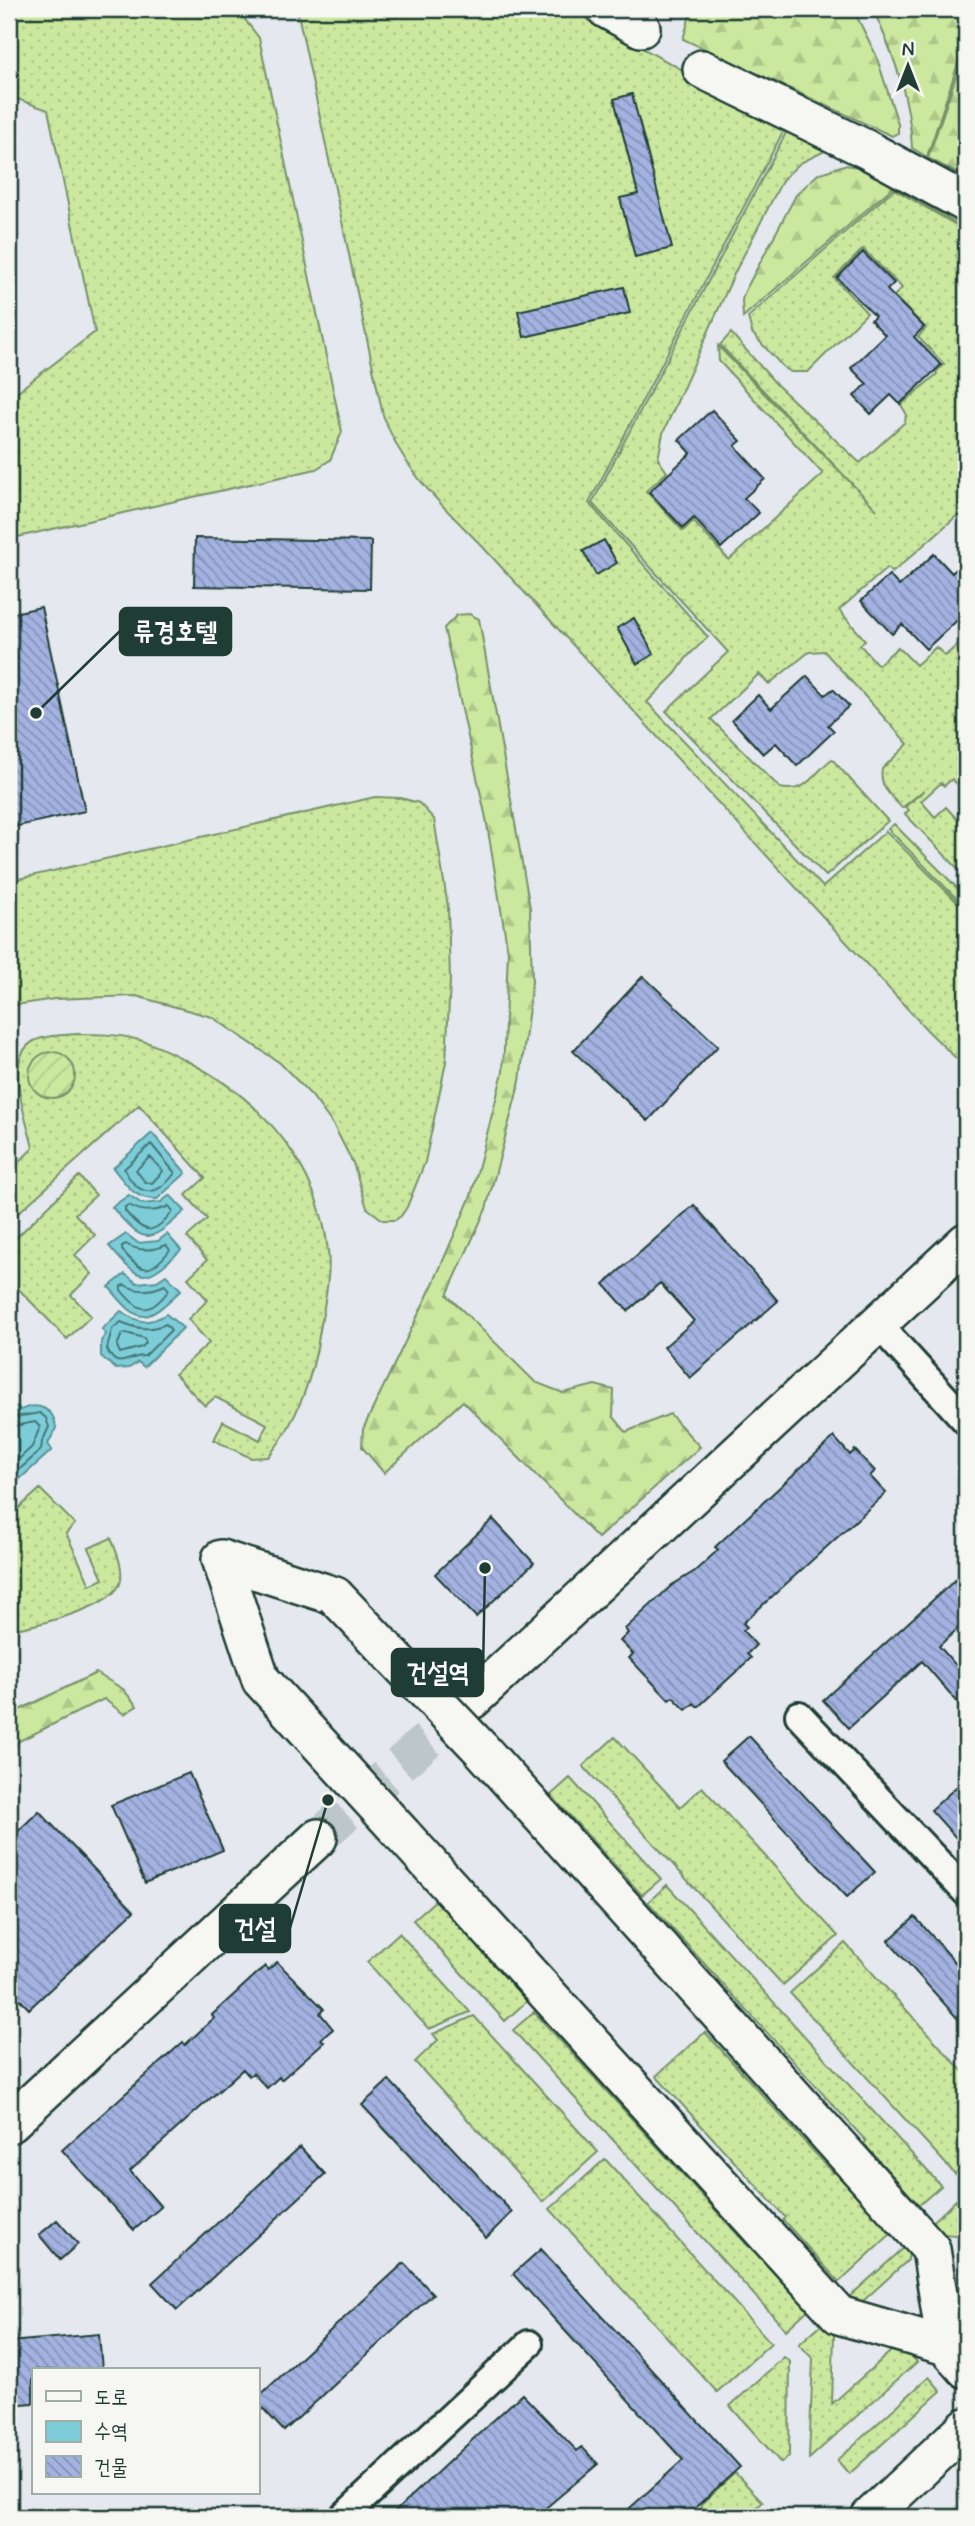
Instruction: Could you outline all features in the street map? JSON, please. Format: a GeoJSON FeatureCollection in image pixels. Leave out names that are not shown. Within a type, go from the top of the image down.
{"type":"FeatureCollection","features":[{"type":"Feature","properties":{"kind":"street"},"geometry":{"type":"LineString","coordinates":[[606,9],[641,28]]}},
{"type":"Feature","properties":{"kind":"street"},"geometry":{"type":"LineString","coordinates":[[702,69],[866,149],[966,203]]}},
{"type":"Feature","properties":{"kind":"street"},"geometry":{"type":"LineString","coordinates":[[472,1700],[966,1242]]}},
{"type":"Feature","properties":{"kind":"street"},"geometry":{"type":"LineString","coordinates":[[878,1324],[966,1421]]}},
{"type":"Feature","properties":{"kind":"street"},"geometry":{"type":"LineString","coordinates":[[221,1559],[335,1596],[481,1749],[931,2249],[956,2357],[839,2315],[261,1680],[221,1559]]}},
{"type":"Feature","properties":{"kind":"street"},"geometry":{"type":"LineString","coordinates":[[799,1715],[966,1892]]}},
{"type":"Feature","properties":{"kind":"street"},"geometry":{"type":"LineString","coordinates":[[9,2124],[318,1838]]}},
{"type":"Feature","properties":{"kind":"street"},"geometry":{"type":"LineString","coordinates":[[343,2517],[529,2344]]}},
{"type":"Feature","properties":{"kind":"street"},"geometry":{"type":"LineString","coordinates":[[870,2517],[966,2427]]}},
{"type":"Feature","properties":{"kind":"green space"},"geometry":{"type":"Polygon","coordinates":[[[9,9],[237,9],[259,38],[342,432],[330,460],[316,469],[9,539],[9,398],[95,332],[48,110],[9,96],[9,9]]]}},
{"type":"Feature","properties":{"kind":"green space"},"geometry":{"type":"Polygon","coordinates":[[[297,9],[570,9],[786,126],[589,503],[708,637],[647,702],[823,887],[886,831],[966,911],[966,1068],[928,1031],[424,486],[401,453],[383,415],[297,9]]]}},
{"type":"Feature","properties":{"kind":"green space"},"geometry":{"type":"Polygon","coordinates":[[[692,9],[853,9],[876,55],[898,124],[898,133],[892,136],[683,39],[692,9]]]}},
{"type":"Feature","properties":{"kind":"green space"},"geometry":{"type":"Polygon","coordinates":[[[873,9],[966,9],[966,39],[927,157],[912,148],[900,77],[873,9]]]}},
{"type":"Feature","properties":{"kind":"green space"},"geometry":{"type":"Polygon","coordinates":[[[966,47],[966,178],[928,158],[966,47]]]}},
{"type":"Feature","properties":{"kind":"green space"},"geometry":{"type":"Polygon","coordinates":[[[789,127],[824,148],[823,152],[800,163],[783,179],[735,272],[663,433],[658,459],[667,472],[646,491],[683,531],[693,521],[729,560],[823,474],[719,361],[718,346],[877,510],[720,345],[731,333],[777,385],[860,463],[905,422],[906,413],[901,405],[937,374],[944,364],[918,337],[926,328],[894,296],[902,288],[863,249],[834,278],[867,313],[808,372],[791,372],[783,367],[752,333],[748,317],[894,189],[966,231],[966,522],[959,514],[892,573],[887,568],[839,610],[865,640],[860,645],[878,665],[898,647],[916,665],[936,647],[945,656],[966,637],[966,781],[960,787],[952,779],[944,786],[941,783],[921,801],[935,817],[946,807],[966,829],[966,877],[905,814],[909,810],[905,807],[924,790],[902,808],[884,786],[882,769],[908,744],[824,651],[809,652],[769,684],[759,674],[711,719],[780,788],[797,788],[804,785],[832,759],[888,821],[826,876],[666,711],[728,652],[592,503],[789,127]]]}},
{"type":"Feature","properties":{"kind":"green space"},"geometry":{"type":"Polygon","coordinates":[[[844,165],[876,172],[908,186],[966,219],[966,229],[893,187],[743,317],[742,300],[745,291],[796,195],[818,174],[844,165]]]}},
{"type":"Feature","properties":{"kind":"green space"},"geometry":{"type":"Polygon","coordinates":[[[469,614],[479,619],[530,908],[532,982],[520,1081],[486,1209],[447,1295],[535,1382],[563,1393],[595,1385],[614,1390],[613,1416],[626,1432],[670,1414],[700,1447],[598,1538],[463,1401],[384,1473],[362,1447],[363,1429],[433,1284],[471,1196],[503,1072],[508,952],[486,818],[444,628],[457,615],[469,614]]]}},
{"type":"Feature","properties":{"kind":"green space"},"geometry":{"type":"Polygon","coordinates":[[[375,797],[401,798],[419,803],[434,819],[448,907],[450,980],[446,1062],[425,1162],[407,1207],[395,1220],[383,1220],[367,1208],[353,1163],[334,1126],[312,1096],[280,1063],[212,1017],[136,996],[54,999],[9,1006],[9,881],[375,797]]]}},
{"type":"Feature","properties":{"kind":"green space"},"geometry":{"type":"Polygon","coordinates":[[[894,824],[966,897],[966,908],[888,829],[894,824]]]}},
{"type":"Feature","properties":{"kind":"green space"},"geometry":{"type":"Polygon","coordinates":[[[114,1035],[142,1041],[189,1062],[216,1078],[263,1116],[283,1139],[300,1164],[313,1191],[322,1220],[329,1260],[317,1347],[309,1381],[296,1413],[268,1457],[251,1458],[214,1440],[223,1421],[260,1440],[267,1424],[215,1397],[205,1406],[175,1374],[209,1343],[188,1319],[208,1300],[188,1278],[207,1260],[187,1237],[207,1219],[186,1195],[205,1178],[139,1105],[9,1221],[9,1172],[33,1148],[19,1090],[20,1061],[25,1049],[34,1041],[50,1036],[114,1035]]]}},
{"type":"Feature","properties":{"kind":"green space"},"geometry":{"type":"Polygon","coordinates":[[[52,1052],[68,1059],[75,1075],[68,1091],[52,1098],[36,1091],[29,1075],[36,1059],[52,1052]]]}},
{"type":"Feature","properties":{"kind":"green space"},"geometry":{"type":"Polygon","coordinates":[[[79,1176],[96,1195],[75,1214],[95,1235],[75,1255],[92,1274],[71,1295],[91,1316],[67,1339],[9,1279],[9,1245],[79,1176]]]}},
{"type":"Feature","properties":{"kind":"green space"},"geometry":{"type":"Polygon","coordinates":[[[40,1489],[75,1524],[66,1533],[90,1585],[103,1579],[89,1548],[111,1538],[120,1564],[121,1580],[116,1590],[90,1607],[54,1620],[9,1630],[9,1517],[40,1489]]]}},
{"type":"Feature","properties":{"kind":"green space"},"geometry":{"type":"Polygon","coordinates":[[[96,1673],[123,1689],[137,1706],[124,1714],[104,1699],[19,1741],[9,1756],[9,1715],[96,1673]]]}},
{"type":"Feature","properties":{"kind":"green space"},"geometry":{"type":"Polygon","coordinates":[[[615,1737],[680,1807],[702,1787],[838,1936],[783,1985],[583,1766],[615,1737]]]}},
{"type":"Feature","properties":{"kind":"green space"},"geometry":{"type":"Polygon","coordinates":[[[570,1778],[661,1879],[642,1895],[551,1795],[570,1778]]]}},
{"type":"Feature","properties":{"kind":"green space"},"geometry":{"type":"Polygon","coordinates":[[[667,1885],[941,2186],[919,2205],[864,2144],[866,2141],[648,1902],[667,1885]]]}},
{"type":"Feature","properties":{"kind":"green space"},"geometry":{"type":"Polygon","coordinates":[[[436,1900],[527,2001],[505,2021],[413,1920],[436,1900]]]}},
{"type":"Feature","properties":{"kind":"green space"},"geometry":{"type":"Polygon","coordinates":[[[399,1933],[470,2012],[429,2029],[367,1962],[399,1933]]]}},
{"type":"Feature","properties":{"kind":"green space"},"geometry":{"type":"Polygon","coordinates":[[[845,1943],[966,2075],[966,2163],[955,2174],[790,1993],[845,1943]]]}},
{"type":"Feature","properties":{"kind":"green space"},"geometry":{"type":"Polygon","coordinates":[[[534,2012],[749,2247],[752,2245],[810,2308],[786,2330],[513,2030],[534,2012]]]}},
{"type":"Feature","properties":{"kind":"green space"},"geometry":{"type":"Polygon","coordinates":[[[474,2016],[598,2152],[543,2202],[415,2062],[438,2040],[433,2034],[474,2016]]]}},
{"type":"Feature","properties":{"kind":"green space"},"geometry":{"type":"Polygon","coordinates":[[[705,2032],[833,2173],[837,2171],[893,2232],[839,2282],[783,2220],[785,2217],[656,2076],[705,2032]]]}},
{"type":"Feature","properties":{"kind":"green space"},"geometry":{"type":"Polygon","coordinates":[[[605,2159],[771,2343],[717,2392],[550,2209],[605,2159]]]}},
{"type":"Feature","properties":{"kind":"green space"},"geometry":{"type":"Polygon","coordinates":[[[956,2200],[966,2211],[966,2236],[944,2234],[933,2222],[956,2200]]]}},
{"type":"Feature","properties":{"kind":"green space"},"geometry":{"type":"Polygon","coordinates":[[[906,2246],[909,2250],[908,2260],[862,2302],[852,2301],[849,2297],[906,2246]]]}},
{"type":"Feature","properties":{"kind":"green space"},"geometry":{"type":"Polygon","coordinates":[[[823,2323],[834,2335],[832,2404],[900,2343],[917,2362],[809,2459],[813,2359],[799,2344],[823,2323]]]}},
{"type":"Feature","properties":{"kind":"green space"},"geometry":{"type":"Polygon","coordinates":[[[784,2357],[790,2362],[789,2456],[781,2463],[730,2406],[784,2357]]]}},
{"type":"Feature","properties":{"kind":"green space"},"geometry":{"type":"Polygon","coordinates":[[[929,2377],[941,2391],[849,2474],[837,2460],[929,2377]]]}},
{"type":"Feature","properties":{"kind":"green space"},"geometry":{"type":"Polygon","coordinates":[[[735,2473],[763,2502],[746,2517],[712,2517],[700,2505],[735,2473]]]}},
{"type":"Feature","properties":{"kind":"water"},"geometry":{"type":"Polygon","coordinates":[[[152,1133],[186,1173],[157,1199],[136,1194],[113,1168],[152,1133]]]}},
{"type":"Feature","properties":{"kind":"water"},"geometry":{"type":"Polygon","coordinates":[[[129,1195],[142,1204],[161,1202],[170,1195],[185,1211],[154,1235],[140,1234],[112,1207],[129,1195]]]}},
{"type":"Feature","properties":{"kind":"water"},"geometry":{"type":"Polygon","coordinates":[[[126,1234],[138,1243],[158,1241],[167,1234],[181,1250],[151,1274],[137,1273],[109,1246],[126,1234]]]}},
{"type":"Feature","properties":{"kind":"water"},"geometry":{"type":"Polygon","coordinates":[[[125,1274],[137,1283],[157,1281],[166,1275],[181,1290],[151,1314],[136,1314],[109,1287],[125,1274]]]}},
{"type":"Feature","properties":{"kind":"water"},"geometry":{"type":"Polygon","coordinates":[[[121,1311],[143,1321],[154,1320],[166,1314],[183,1328],[144,1367],[138,1362],[129,1368],[116,1369],[101,1356],[101,1341],[106,1334],[102,1329],[121,1311]]]}},
{"type":"Feature","properties":{"kind":"water"},"geometry":{"type":"Polygon","coordinates":[[[16,1406],[21,1410],[33,1406],[44,1408],[55,1421],[56,1428],[48,1444],[52,1450],[11,1487],[9,1413],[16,1406]]]}},
{"type":"Feature","properties":{"kind":"building"},"geometry":{"type":"Polygon","coordinates":[[[632,94],[672,248],[635,257],[620,198],[638,194],[614,99],[632,94]]]}},
{"type":"Feature","properties":{"kind":"building"},"geometry":{"type":"Polygon","coordinates":[[[863,252],[894,283],[887,290],[924,327],[914,337],[941,365],[900,404],[891,395],[871,414],[854,396],[867,384],[851,368],[885,335],[871,320],[875,316],[837,278],[863,252]]]}},
{"type":"Feature","properties":{"kind":"building"},"geometry":{"type":"Polygon","coordinates":[[[624,287],[630,313],[524,337],[518,311],[624,287]]]}},
{"type":"Feature","properties":{"kind":"building"},"geometry":{"type":"Polygon","coordinates":[[[712,410],[741,441],[735,446],[765,479],[744,498],[759,513],[721,548],[694,518],[683,528],[649,492],[691,453],[679,440],[712,410]]]}},
{"type":"Feature","properties":{"kind":"building"},"geometry":{"type":"Polygon","coordinates":[[[195,538],[371,541],[370,589],[194,586],[195,538]]]}},
{"type":"Feature","properties":{"kind":"building"},"geometry":{"type":"Polygon","coordinates":[[[604,540],[617,563],[596,575],[583,551],[604,540]]]}},
{"type":"Feature","properties":{"kind":"building"},"geometry":{"type":"Polygon","coordinates":[[[934,554],[952,573],[966,560],[966,612],[926,649],[902,624],[892,634],[861,601],[889,575],[899,586],[934,554]]]}},
{"type":"Feature","properties":{"kind":"building"},"geometry":{"type":"Polygon","coordinates":[[[41,607],[85,811],[9,828],[9,614],[41,607]]]}},
{"type":"Feature","properties":{"kind":"building"},"geometry":{"type":"Polygon","coordinates":[[[634,618],[654,654],[637,664],[617,628],[634,618]]]}},
{"type":"Feature","properties":{"kind":"building"},"geometry":{"type":"Polygon","coordinates":[[[807,676],[825,695],[833,689],[849,706],[828,725],[834,731],[797,766],[776,743],[763,754],[732,720],[758,695],[771,709],[807,676]]]}},
{"type":"Feature","properties":{"kind":"building"},"geometry":{"type":"Polygon","coordinates":[[[643,976],[718,1046],[648,1121],[573,1051],[643,976]]]}},
{"type":"Feature","properties":{"kind":"building"},"geometry":{"type":"Polygon","coordinates":[[[694,1205],[778,1301],[690,1378],[664,1347],[694,1321],[660,1283],[628,1311],[604,1284],[694,1205]]]}},
{"type":"Feature","properties":{"kind":"building"},"geometry":{"type":"Polygon","coordinates":[[[834,1437],[850,1455],[855,1450],[875,1471],[870,1476],[886,1493],[743,1623],[747,1627],[743,1631],[756,1645],[747,1654],[751,1658],[698,1707],[694,1703],[686,1710],[673,1697],[669,1700],[629,1658],[633,1654],[620,1641],[628,1633],[625,1629],[672,1585],[695,1571],[718,1550],[715,1547],[834,1437]]]}},
{"type":"Feature","properties":{"kind":"building"},"geometry":{"type":"Polygon","coordinates":[[[493,1519],[534,1563],[476,1617],[435,1574],[493,1519]]]}},
{"type":"Feature","properties":{"kind":"building"},"geometry":{"type":"Polygon","coordinates":[[[966,1570],[966,1621],[939,1646],[966,1677],[966,1712],[922,1661],[849,1728],[823,1700],[966,1570]]]}},
{"type":"Feature","properties":{"kind":"building"},"geometry":{"type":"Polygon","coordinates":[[[749,1736],[875,1872],[847,1897],[721,1761],[749,1736]]]}},
{"type":"Feature","properties":{"kind":"building"},"geometry":{"type":"Polygon","coordinates":[[[189,1773],[223,1850],[145,1883],[111,1805],[189,1773]]]}},
{"type":"Feature","properties":{"kind":"building"},"geometry":{"type":"Polygon","coordinates":[[[966,1778],[966,1849],[931,1810],[966,1778]]]}},
{"type":"Feature","properties":{"kind":"building"},"geometry":{"type":"Polygon","coordinates":[[[39,1811],[134,1911],[29,2009],[9,1988],[9,1840],[39,1811]]]}},
{"type":"Feature","properties":{"kind":"building"},"geometry":{"type":"Polygon","coordinates":[[[915,1917],[966,1974],[966,2028],[888,1941],[915,1917]]]}},
{"type":"Feature","properties":{"kind":"building"},"geometry":{"type":"Polygon","coordinates":[[[277,1962],[324,2009],[320,2013],[333,2029],[321,2039],[324,2042],[281,2080],[279,2077],[267,2088],[253,2073],[249,2076],[243,2069],[130,2171],[161,2207],[134,2230],[62,2150],[183,2042],[185,2045],[214,2018],[212,2015],[265,1966],[268,1970],[277,1962]]]}},
{"type":"Feature","properties":{"kind":"building"},"geometry":{"type":"Polygon","coordinates":[[[389,2080],[512,2212],[486,2238],[362,2105],[389,2080]]]}},
{"type":"Feature","properties":{"kind":"building"},"geometry":{"type":"Polygon","coordinates":[[[300,2147],[325,2174],[177,2310],[152,2283],[300,2147]]]}},
{"type":"Feature","properties":{"kind":"building"},"geometry":{"type":"Polygon","coordinates":[[[57,2220],[78,2244],[60,2260],[39,2235],[57,2220]]]}},
{"type":"Feature","properties":{"kind":"building"},"geometry":{"type":"Polygon","coordinates":[[[541,2249],[740,2467],[685,2517],[620,2517],[683,2460],[513,2274],[541,2249]]]}},
{"type":"Feature","properties":{"kind":"building"},"geometry":{"type":"Polygon","coordinates":[[[404,2263],[433,2294],[284,2431],[259,2404],[259,2396],[404,2263]]]}},
{"type":"Feature","properties":{"kind":"building"},"geometry":{"type":"Polygon","coordinates":[[[99,2334],[102,2368],[32,2368],[32,2403],[9,2405],[9,2342],[99,2334]]]}},
{"type":"Feature","properties":{"kind":"building"},"geometry":{"type":"Polygon","coordinates":[[[522,2394],[577,2451],[582,2447],[598,2464],[535,2517],[389,2517],[522,2394]]]}},
{"type":"Feature","properties":{"kind":"tunnel"},"geometry":{"type":"LineString","coordinates":[[318,1838],[472,1700]]}},
{"type":"Feature","properties":{"kind":"place","name":"류경호텔"},"geometry":{"type":"Point","coordinates":[36,713]}},
{"type":"Feature","properties":{"kind":"place","name":"건설역"},"geometry":{"type":"Point","coordinates":[485,1568]}},
{"type":"Feature","properties":{"kind":"place","name":"건설"},"geometry":{"type":"Point","coordinates":[328,1800]}}]}
